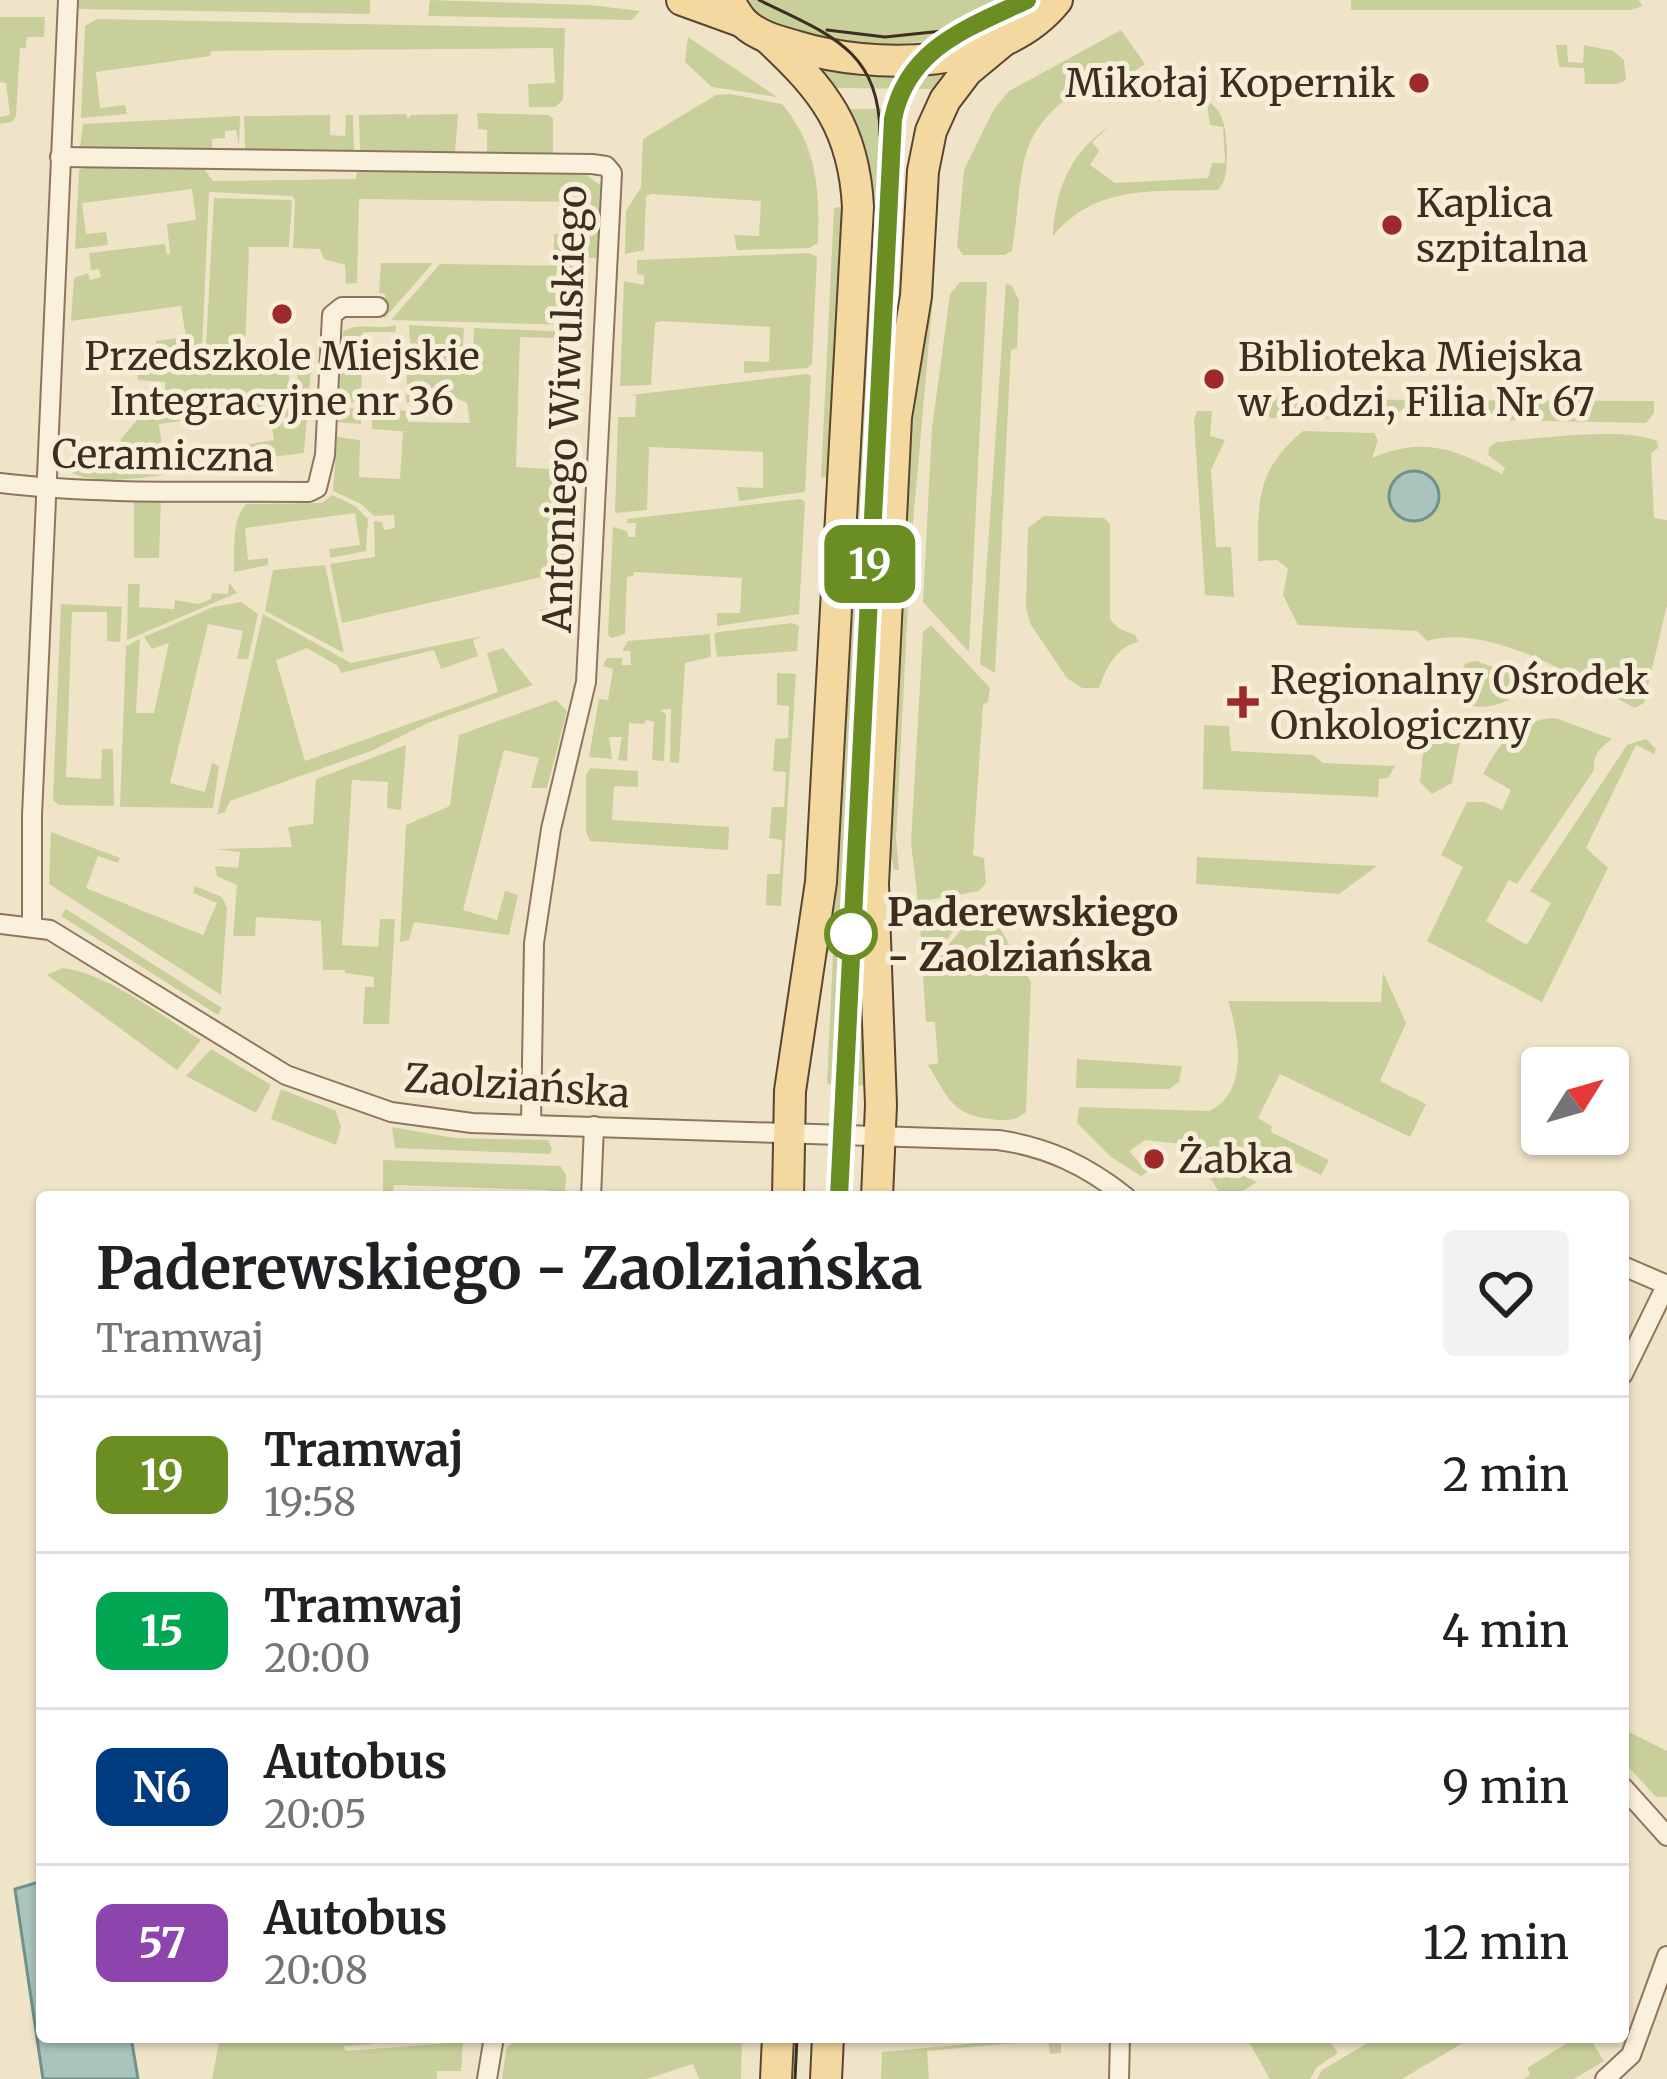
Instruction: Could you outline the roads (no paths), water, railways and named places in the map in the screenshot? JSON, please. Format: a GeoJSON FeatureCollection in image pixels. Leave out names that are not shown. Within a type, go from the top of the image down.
{"type":"FeatureCollection","features":[{"type":"Feature","properties":{"kind":"main road"},"geometry":{"type":"LineString","coordinates":[[682,0],[841,59],[885,63],[934,58],[1002,42]]}},
{"type":"Feature","properties":{"kind":"main road"},"geometry":{"type":"LineString","coordinates":[[877,1191],[880,1136],[872,935],[875,819],[896,417],[916,296],[923,171],[931,131],[967,71],[1057,0]]}},
{"type":"Feature","properties":{"kind":"main road"},"geometry":{"type":"LineString","coordinates":[[746,20],[815,83],[843,129],[854,163],[858,207],[821,881],[793,1064],[788,1191]]}},
{"type":"Feature","properties":{"kind":"main road"},"geometry":{"type":"LineString","coordinates":[[776,2079],[778,2043]]}},
{"type":"Feature","properties":{"kind":"main road"},"geometry":{"type":"LineString","coordinates":[[826,2079],[828,2043]]}},
{"type":"Feature","properties":{"kind":"street"},"geometry":{"type":"LineString","coordinates":[[32,926],[32,816],[68,0]]}},
{"type":"Feature","properties":{"kind":"street","name":"Antoniego Wiwulskiego"},"geometry":{"type":"LineString","coordinates":[[60,157],[592,164],[606,166],[612,173],[586,682],[551,830],[534,943],[531,1124]]}},
{"type":"Feature","properties":{"kind":"street","name":"Ceramiczna"},"geometry":{"type":"LineString","coordinates":[[0,483],[287,492],[317,488],[325,455],[332,315],[342,307],[378,307]]}},
{"type":"Feature","properties":{"kind":"street","name":"Zaolziańska"},"geometry":{"type":"LineString","coordinates":[[0,924],[32,926],[64,938],[286,1075],[391,1112],[449,1121],[998,1140],[1042,1148],[1118,1191]]}},
{"type":"Feature","properties":{"kind":"street"},"geometry":{"type":"LineString","coordinates":[[591,1191],[594,1126]]}},
{"type":"Feature","properties":{"kind":"street"},"geometry":{"type":"LineString","coordinates":[[1629,1268],[1667,1284],[1629,1362]]}},
{"type":"Feature","properties":{"kind":"street"},"geometry":{"type":"LineString","coordinates":[[1629,1794],[1667,1835]]}},
{"type":"Feature","properties":{"kind":"street"},"geometry":{"type":"LineString","coordinates":[[1611,2075],[1626,2063],[1667,1956]]}},
{"type":"Feature","properties":{"kind":"street"},"geometry":{"type":"LineString","coordinates":[[1629,2019],[1640,2028]]}},
{"type":"Feature","properties":{"kind":"street"},"geometry":{"type":"LineString","coordinates":[[487,2079],[493,2043]]}},
{"type":"Feature","properties":{"kind":"street"},"geometry":{"type":"LineString","coordinates":[[1119,2079],[1120,2043]]}},
{"type":"Feature","properties":{"kind":"water"},"geometry":{"type":"Polygon","coordinates":[[[1414,471],[1431,479],[1439,496],[1431,513],[1414,521],[1397,513],[1389,496],[1397,479],[1414,471]]]}},
{"type":"Feature","properties":{"kind":"water"},"geometry":{"type":"Polygon","coordinates":[[[36,1883],[36,2032],[15,1889],[36,1883]]]}},
{"type":"Feature","properties":{"kind":"water"},"geometry":{"type":"Polygon","coordinates":[[[38,2043],[132,2043],[138,2079],[43,2079],[38,2043]]]}},
{"type":"Feature","properties":{"kind":"tram line"},"geometry":{"type":"LineString","coordinates":[[759,0],[828,35],[860,64],[878,107],[880,136]]}},
{"type":"Feature","properties":{"kind":"tram line"},"geometry":{"type":"LineString","coordinates":[[839,1191],[893,119],[912,74],[926,58],[963,31],[1027,0]]}},
{"type":"Feature","properties":{"kind":"tram line","name":"19"},"geometry":{"type":"LineString","coordinates":[[839,1191],[893,119],[907,80],[934,47],[1027,0]]}},
{"type":"Feature","properties":{"kind":"tram line"},"geometry":{"type":"LineString","coordinates":[[827,30],[885,37],[952,30]]}},
{"type":"Feature","properties":{"kind":"tram line"},"geometry":{"type":"LineString","coordinates":[[795,2079],[797,2043]]}},
{"type":"Feature","properties":{"kind":"place","name":"Mikołaj Kopernik"},"geometry":{"type":"Point","coordinates":[1419,83]}},
{"type":"Feature","properties":{"kind":"place","name":"Kaplica szpitalna"},"geometry":{"type":"Point","coordinates":[1392,225]}},
{"type":"Feature","properties":{"kind":"place","name":"Przedszkole Miejskie Integracyjne nr 36"},"geometry":{"type":"Point","coordinates":[282,314]}},
{"type":"Feature","properties":{"kind":"place","name":"Biblioteka Miejska w Łodzi, Filia Nr 67"},"geometry":{"type":"Point","coordinates":[1214,379]}},
{"type":"Feature","properties":{"kind":"place","name":"Regionalny Ośrodek Onkologiczny"},"geometry":{"type":"Point","coordinates":[1243,702]}},
{"type":"Feature","properties":{"kind":"place","name":"Paderewskiego - Zaolziańska"},"geometry":{"type":"Point","coordinates":[851,934]}},
{"type":"Feature","properties":{"kind":"place","name":"Żabka"},"geometry":{"type":"Point","coordinates":[1154,1159]}}]}
